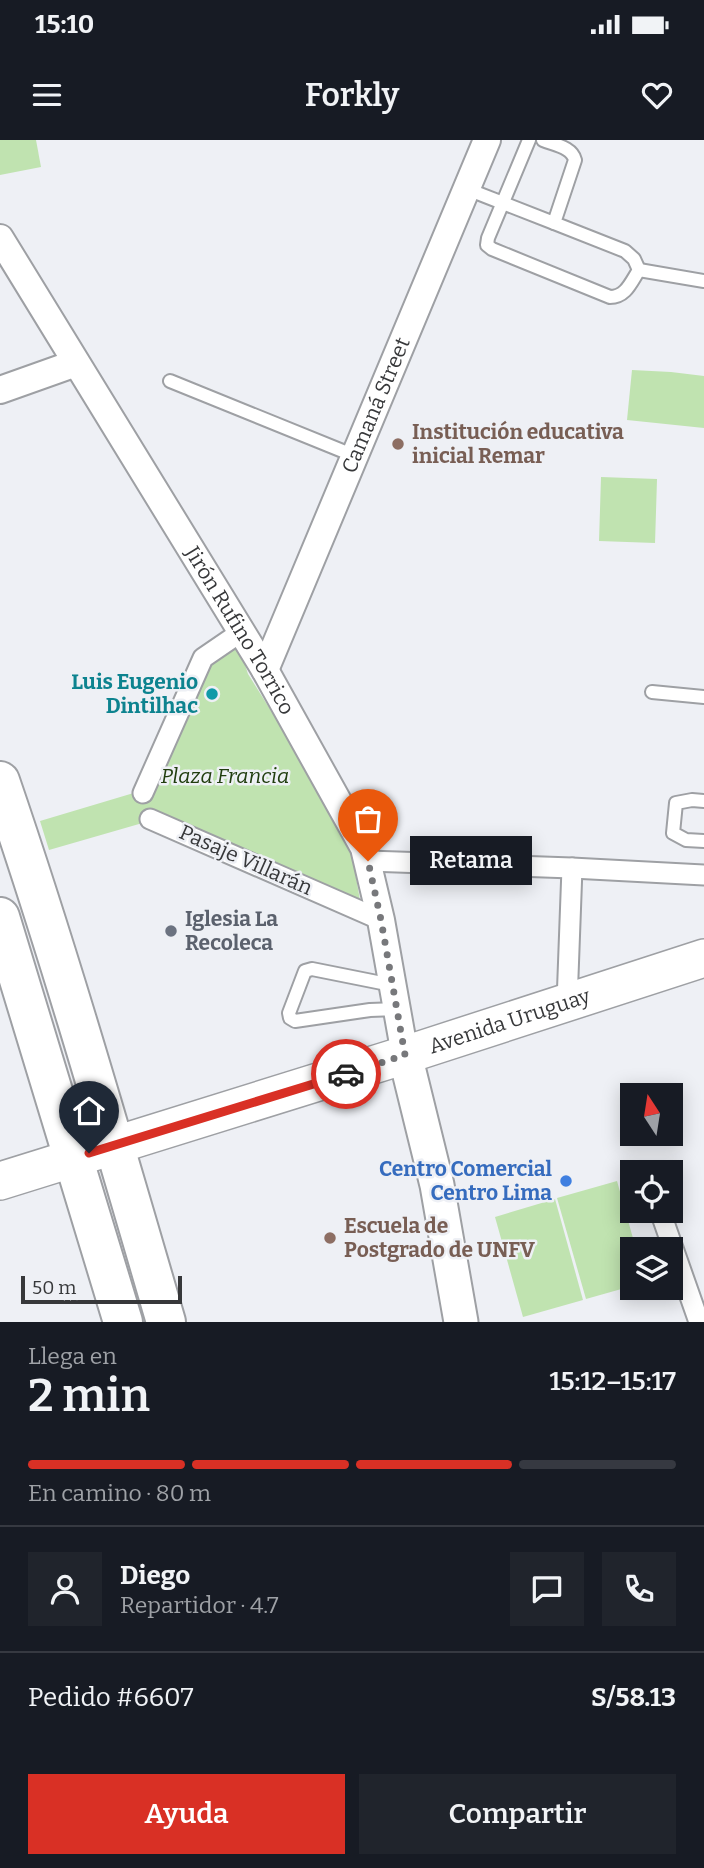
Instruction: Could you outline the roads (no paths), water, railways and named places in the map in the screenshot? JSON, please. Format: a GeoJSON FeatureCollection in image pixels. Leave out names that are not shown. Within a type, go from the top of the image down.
{"type":"FeatureCollection","features":[{"type":"Feature","properties":{"kind":"main road"},"geometry":{"type":"LineString","coordinates":[[0,781],[115,1145],[166,1322]]}},
{"type":"Feature","properties":{"kind":"main road"},"geometry":{"type":"LineString","coordinates":[[0,917],[69,1173],[103,1322]]}},
{"type":"Feature","properties":{"kind":"main road","name":"Avenida Uruguay"},"geometry":{"type":"LineString","coordinates":[[0,1181],[69,1173],[115,1145],[704,958]]}},
{"type":"Feature","properties":{"kind":"main road"},"geometry":{"type":"LineString","coordinates":[[0,985],[123,1322]]}},
{"type":"Feature","properties":{"kind":"street","name":"Camaná Street"},"geometry":{"type":"LineString","coordinates":[[265,670],[487,140]]}},
{"type":"Feature","properties":{"kind":"street","name":"Jirón Rufino Torrico"},"geometry":{"type":"LineString","coordinates":[[0,238],[265,670],[364,848],[381,920],[405,1055]]}},
{"type":"Feature","properties":{"kind":"street"},"geometry":{"type":"LineString","coordinates":[[0,390],[76,363]]}},
{"type":"Feature","properties":{"kind":"street"},"geometry":{"type":"LineString","coordinates":[[143,793],[203,658],[241,632]]}},
{"type":"Feature","properties":{"kind":"street","name":"Pasaje Villarán"},"geometry":{"type":"LineString","coordinates":[[149,819],[381,920]]}},
{"type":"Feature","properties":{"kind":"street"},"geometry":{"type":"LineString","coordinates":[[368,861],[704,875]]}},
{"type":"Feature","properties":{"kind":"street"},"geometry":{"type":"LineString","coordinates":[[567,1003],[572,868]]}},
{"type":"Feature","properties":{"kind":"street"},"geometry":{"type":"LineString","coordinates":[[405,1055],[438,1185],[461,1322]]}},
{"type":"Feature","properties":{"kind":"street"},"geometry":{"type":"LineString","coordinates":[[664,1223],[699,1322]]}},
{"type":"Feature","properties":{"kind":"lane"},"geometry":{"type":"LineString","coordinates":[[529,140],[487,245],[610,297],[619,297],[624,293],[639,270]]}},
{"type":"Feature","properties":{"kind":"lane"},"geometry":{"type":"LineString","coordinates":[[543,140],[571,151],[575,160],[554,223]]}},
{"type":"Feature","properties":{"kind":"lane"},"geometry":{"type":"LineString","coordinates":[[467,189],[625,251],[634,259],[639,270]]}},
{"type":"Feature","properties":{"kind":"lane"},"geometry":{"type":"LineString","coordinates":[[639,270],[704,281]]}},
{"type":"Feature","properties":{"kind":"lane"},"geometry":{"type":"LineString","coordinates":[[170,382],[355,456]]}},
{"type":"Feature","properties":{"kind":"lane"},"geometry":{"type":"LineString","coordinates":[[653,692],[704,697]]}},
{"type":"Feature","properties":{"kind":"lane"},"geometry":{"type":"LineString","coordinates":[[704,801],[676,803],[673,833],[686,840],[704,841]]}},
{"type":"Feature","properties":{"kind":"lane"},"geometry":{"type":"LineString","coordinates":[[312,969],[395,997],[370,1010],[295,1021],[290,1018],[289,1013],[305,971],[312,969]]}},
{"type":"Feature","properties":{"kind":"place","name":"Institución educativa inicial Remar"},"geometry":{"type":"Point","coordinates":[398,444]}},
{"type":"Feature","properties":{"kind":"place","name":"Luis Eugenio Dintilhac"},"geometry":{"type":"Point","coordinates":[212,694]}},
{"type":"Feature","properties":{"kind":"place","name":"Retama"},"geometry":{"type":"Point","coordinates":[368,861]}},
{"type":"Feature","properties":{"kind":"place","name":"Iglesia La Recoleca"},"geometry":{"type":"Point","coordinates":[171,931]}},
{"type":"Feature","properties":{"kind":"place","name":"Centro Comercial Centro Lima"},"geometry":{"type":"Point","coordinates":[566,1181]}},
{"type":"Feature","properties":{"kind":"place","name":"Escuela de Postgrado de UNFV"},"geometry":{"type":"Point","coordinates":[330,1238]}},
{"type":"Feature","properties":{"kind":"park label","name":"Plaza Francia"},"geometry":{"type":"Point","coordinates":[225,776]}}]}
